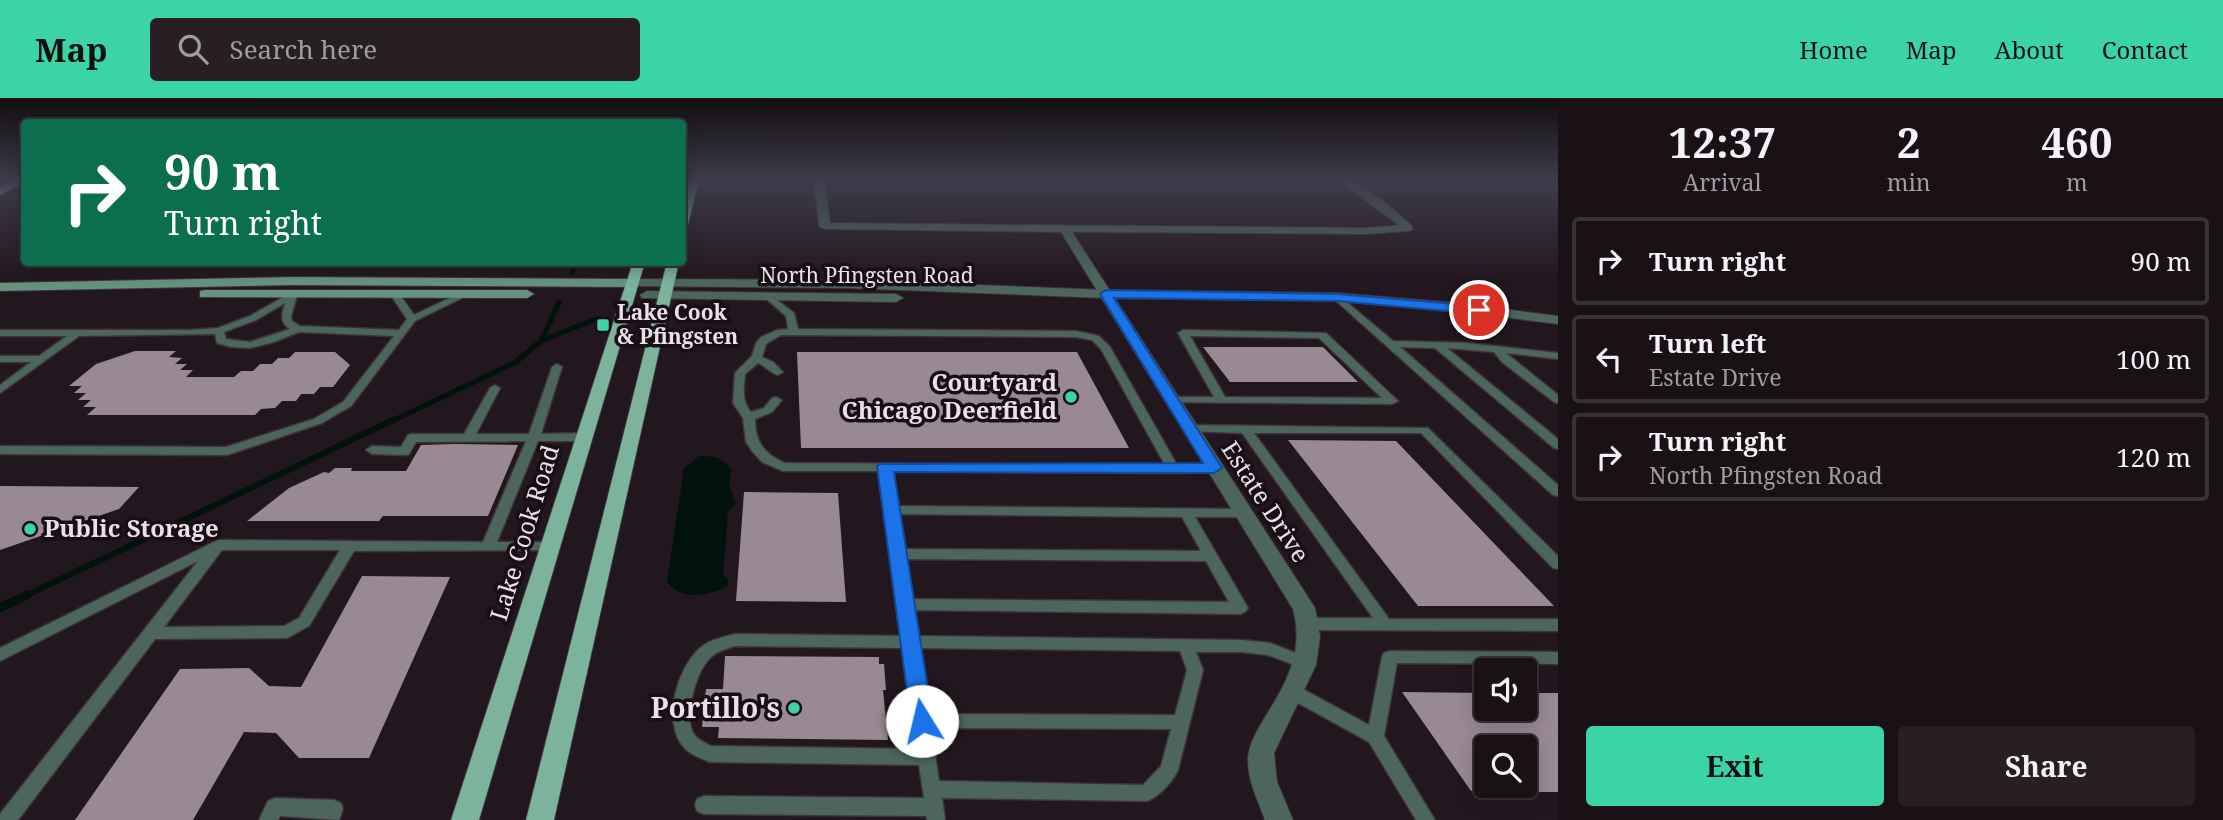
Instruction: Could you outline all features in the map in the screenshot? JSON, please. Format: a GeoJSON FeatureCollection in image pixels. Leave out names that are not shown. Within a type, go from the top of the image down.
{"type":"FeatureCollection","features":[{"type":"Feature","properties":{"kind":"main road","name":"Lake Cook Road"},"geometry":{"type":"LineString","coordinates":[[464,820],[638,266]]}},
{"type":"Feature","properties":{"kind":"main road"},"geometry":{"type":"LineString","coordinates":[[540,820],[672,266]]}},
{"type":"Feature","properties":{"kind":"main road"},"geometry":{"type":"LineString","coordinates":[[0,288],[293,281],[630,289]]}},
{"type":"Feature","properties":{"kind":"main road"},"geometry":{"type":"LineString","coordinates":[[0,288],[12,292],[292,295],[465,294],[531,288]]}},
{"type":"Feature","properties":{"kind":"street"},"geometry":{"type":"LineString","coordinates":[[823,213],[825,226],[1367,231],[1408,229],[1388,213]]}},
{"type":"Feature","properties":{"kind":"street","name":"Estate Drive"},"geometry":{"type":"LineString","coordinates":[[1065,229],[1304,608],[1311,624]]}},
{"type":"Feature","properties":{"kind":"street","name":"North Pfingsten Road"},"geometry":{"type":"LineString","coordinates":[[630,289],[848,285],[1106,294],[1337,297],[1456,307],[1558,320]]}},
{"type":"Feature","properties":{"kind":"street","name":"North Pfingsten Road"},"geometry":{"type":"LineString","coordinates":[[667,289],[769,297],[943,298],[1106,294]]}},
{"type":"Feature","properties":{"kind":"street"},"geometry":{"type":"LineString","coordinates":[[1279,820],[1269,795],[1261,757],[1269,733],[1293,692],[1305,663],[1310,647],[1311,624]]}},
{"type":"Feature","properties":{"kind":"lane"},"geometry":{"type":"LineString","coordinates":[[395,294],[412,319]]}},
{"type":"Feature","properties":{"kind":"lane"},"geometry":{"type":"LineString","coordinates":[[0,450],[227,450],[251,445],[318,421],[347,404],[412,319],[465,294]]}},
{"type":"Feature","properties":{"kind":"lane"},"geometry":{"type":"LineString","coordinates":[[292,295],[286,317],[288,323],[298,329]]}},
{"type":"Feature","properties":{"kind":"lane"},"geometry":{"type":"LineString","coordinates":[[0,332],[219,331],[253,318],[292,295]]}},
{"type":"Feature","properties":{"kind":"lane"},"geometry":{"type":"LineString","coordinates":[[769,297],[791,315],[793,332]]}},
{"type":"Feature","properties":{"kind":"lane"},"geometry":{"type":"LineString","coordinates":[[1337,297],[1558,492]]}},
{"type":"Feature","properties":{"kind":"lane"},"geometry":{"type":"LineString","coordinates":[[219,331],[221,341],[242,345],[267,342],[298,329],[400,333]]}},
{"type":"Feature","properties":{"kind":"lane"},"geometry":{"type":"LineString","coordinates":[[749,417],[741,411],[737,402],[740,373],[757,359],[760,342],[766,337],[793,332],[1076,334],[1095,338],[1105,347],[1173,469]]}},
{"type":"Feature","properties":{"kind":"lane"},"geometry":{"type":"LineString","coordinates":[[2,387],[77,333]]}},
{"type":"Feature","properties":{"kind":"lane"},"geometry":{"type":"LineString","coordinates":[[1171,400],[1392,401],[1322,335],[1183,333],[1221,400]]}},
{"type":"Feature","properties":{"kind":"lane"},"geometry":{"type":"LineString","coordinates":[[1391,344],[1496,348],[1557,357]]}},
{"type":"Feature","properties":{"kind":"lane"},"geometry":{"type":"LineString","coordinates":[[1437,345],[1558,445]]}},
{"type":"Feature","properties":{"kind":"lane"},"geometry":{"type":"LineString","coordinates":[[1496,348],[1506,360],[1558,400]]}},
{"type":"Feature","properties":{"kind":"lane"},"geometry":{"type":"LineString","coordinates":[[0,359],[41,359]]}},
{"type":"Feature","properties":{"kind":"lane"},"geometry":{"type":"LineString","coordinates":[[757,359],[778,372]]}},
{"type":"Feature","properties":{"kind":"lane"},"geometry":{"type":"LineString","coordinates":[[488,547],[534,436],[557,367]]}},
{"type":"Feature","properties":{"kind":"lane"},"geometry":{"type":"LineString","coordinates":[[468,438],[495,388]]}},
{"type":"Feature","properties":{"kind":"lane"},"geometry":{"type":"LineString","coordinates":[[749,417],[768,410],[776,400]]}},
{"type":"Feature","properties":{"kind":"lane"},"geometry":{"type":"LineString","coordinates":[[749,417],[748,436],[765,460],[783,467],[1214,468]]}},
{"type":"Feature","properties":{"kind":"lane"},"geometry":{"type":"LineString","coordinates":[[1189,429],[1424,430],[1558,564]]}},
{"type":"Feature","properties":{"kind":"lane"},"geometry":{"type":"LineString","coordinates":[[1245,429],[1385,624]]}},
{"type":"Feature","properties":{"kind":"lane"},"geometry":{"type":"LineString","coordinates":[[372,450],[405,451],[412,438],[584,438]]}},
{"type":"Feature","properties":{"kind":"lane"},"geometry":{"type":"LineString","coordinates":[[885,467],[934,805]]}},
{"type":"Feature","properties":{"kind":"lane"},"geometry":{"type":"LineString","coordinates":[[891,510],[1243,513]]}},
{"type":"Feature","properties":{"kind":"lane"},"geometry":{"type":"LineString","coordinates":[[905,604],[1240,608],[1186,512]]}},
{"type":"Feature","properties":{"kind":"lane"},"geometry":{"type":"LineString","coordinates":[[0,654],[218,545],[549,547]]}},
{"type":"Feature","properties":{"kind":"lane"},"geometry":{"type":"LineString","coordinates":[[7,820],[218,545]]}},
{"type":"Feature","properties":{"kind":"lane"},"geometry":{"type":"LineString","coordinates":[[151,633],[287,632],[304,622],[350,546]]}},
{"type":"Feature","properties":{"kind":"lane"},"geometry":{"type":"LineString","coordinates":[[897,554],[1211,556]]}},
{"type":"Feature","properties":{"kind":"lane"},"geometry":{"type":"LineString","coordinates":[[1311,624],[1558,625]]}},
{"type":"Feature","properties":{"kind":"lane"},"geometry":{"type":"LineString","coordinates":[[927,757],[710,754],[695,748],[685,734],[686,684],[696,663],[716,645],[735,640],[1270,649],[1305,663]]}},
{"type":"Feature","properties":{"kind":"lane"},"geometry":{"type":"LineString","coordinates":[[704,805],[934,805],[1147,793],[1169,770],[1182,722],[1195,670],[1186,646]]}},
{"type":"Feature","properties":{"kind":"lane"},"geometry":{"type":"LineString","coordinates":[[1375,737],[1390,657],[1558,658]]}},
{"type":"Feature","properties":{"kind":"lane"},"geometry":{"type":"LineString","coordinates":[[1293,692],[1375,737],[1426,820]]}},
{"type":"Feature","properties":{"kind":"lane"},"geometry":{"type":"LineString","coordinates":[[922,721],[1182,722]]}},
{"type":"Feature","properties":{"kind":"lane"},"geometry":{"type":"LineString","coordinates":[[268,820],[275,807],[334,809],[330,820]]}},
{"type":"Feature","properties":{"kind":"shaded area"},"geometry":{"type":"Polygon","coordinates":[[[699,456],[717,457],[732,469],[729,485],[736,504],[728,511],[723,574],[728,579],[727,587],[694,595],[679,592],[667,581],[684,468],[699,456]]]}},
{"type":"Feature","properties":{"kind":"building"},"geometry":{"type":"Polygon","coordinates":[[[1203,347],[1323,347],[1358,382],[1230,382],[1203,347]]]}},
{"type":"Feature","properties":{"kind":"building"},"geometry":{"type":"Polygon","coordinates":[[[135,351],[176,351],[169,357],[182,358],[175,364],[187,364],[180,370],[193,370],[186,377],[234,377],[241,371],[253,371],[260,364],[272,364],[278,358],[289,358],[295,352],[335,352],[350,365],[333,387],[320,387],[314,394],[301,394],[296,401],[282,401],[275,408],[261,409],[255,415],[87,415],[96,407],[83,407],[91,400],[78,400],[86,393],[74,393],[82,386],[69,386],[96,364],[135,351]]]}},
{"type":"Feature","properties":{"kind":"building","name":"Courtyard Chicago Deerfield"},"geometry":{"type":"Polygon","coordinates":[[[797,352],[1077,352],[1129,448],[801,448],[797,352]]]}},
{"type":"Feature","properties":{"kind":"building"},"geometry":{"type":"Polygon","coordinates":[[[1288,440],[1396,441],[1554,606],[1418,606],[1288,440]]]}},
{"type":"Feature","properties":{"kind":"building"},"geometry":{"type":"Polygon","coordinates":[[[421,445],[518,445],[488,516],[383,516],[379,521],[247,521],[289,488],[324,472],[329,473],[335,468],[352,468],[351,471],[406,471],[421,445]]]}},
{"type":"Feature","properties":{"kind":"building","name":"Public Storage"},"geometry":{"type":"Polygon","coordinates":[[[0,486],[139,487],[119,509],[0,550],[0,486]]]}},
{"type":"Feature","properties":{"kind":"building"},"geometry":{"type":"Polygon","coordinates":[[[744,492],[838,493],[846,602],[736,601],[744,492]]]}},
{"type":"Feature","properties":{"kind":"building"},"geometry":{"type":"Polygon","coordinates":[[[362,576],[450,577],[369,758],[299,758],[276,733],[244,732],[193,820],[75,820],[180,669],[249,668],[269,686],[301,687],[362,576]]]}},
{"type":"Feature","properties":{"kind":"building","name":"Portillo's"},"geometry":{"type":"Polygon","coordinates":[[[725,656],[879,657],[879,664],[884,664],[886,690],[883,690],[888,740],[718,738],[719,727],[702,727],[706,689],[723,689],[725,656]]]}},
{"type":"Feature","properties":{"kind":"building"},"geometry":{"type":"Polygon","coordinates":[[[1402,692],[1474,693],[1474,721],[1537,721],[1537,693],[1558,693],[1558,792],[1537,792],[1537,735],[1474,735],[1474,791],[1471,791],[1402,692]]]}},
{"type":"Feature","properties":{"kind":"waterway"},"geometry":{"type":"LineString","coordinates":[[572,273],[575,266]]}},
{"type":"Feature","properties":{"kind":"waterway"},"geometry":{"type":"LineString","coordinates":[[390,422],[516,362],[542,340],[559,302]]}},
{"type":"Feature","properties":{"kind":"waterway"},"geometry":{"type":"LineString","coordinates":[[543,340],[596,319]]}},
{"type":"Feature","properties":{"kind":"waterway"},"geometry":{"type":"LineString","coordinates":[[23,597],[393,420]]}},
{"type":"Feature","properties":{"kind":"waterway"},"geometry":{"type":"LineString","coordinates":[[0,608],[27,595]]}},
{"type":"Feature","properties":{"kind":"place","name":"Lake Cook & Pfingsten"},"geometry":{"type":"Point","coordinates":[603,325]}},
{"type":"Feature","properties":{"kind":"place","name":"Courtyard Chicago Deerfield"},"geometry":{"type":"Point","coordinates":[1071,397]}},
{"type":"Feature","properties":{"kind":"place","name":"Public Storage"},"geometry":{"type":"Point","coordinates":[30,529]}},
{"type":"Feature","properties":{"kind":"place","name":"Portillo's"},"geometry":{"type":"Point","coordinates":[794,708]}},
{"type":"Feature","properties":{"kind":"route"},"geometry":{"type":"LineString","coordinates":[[922,721],[885,467],[1214,468],[1106,294],[1337,297],[1479,310]]}}]}
